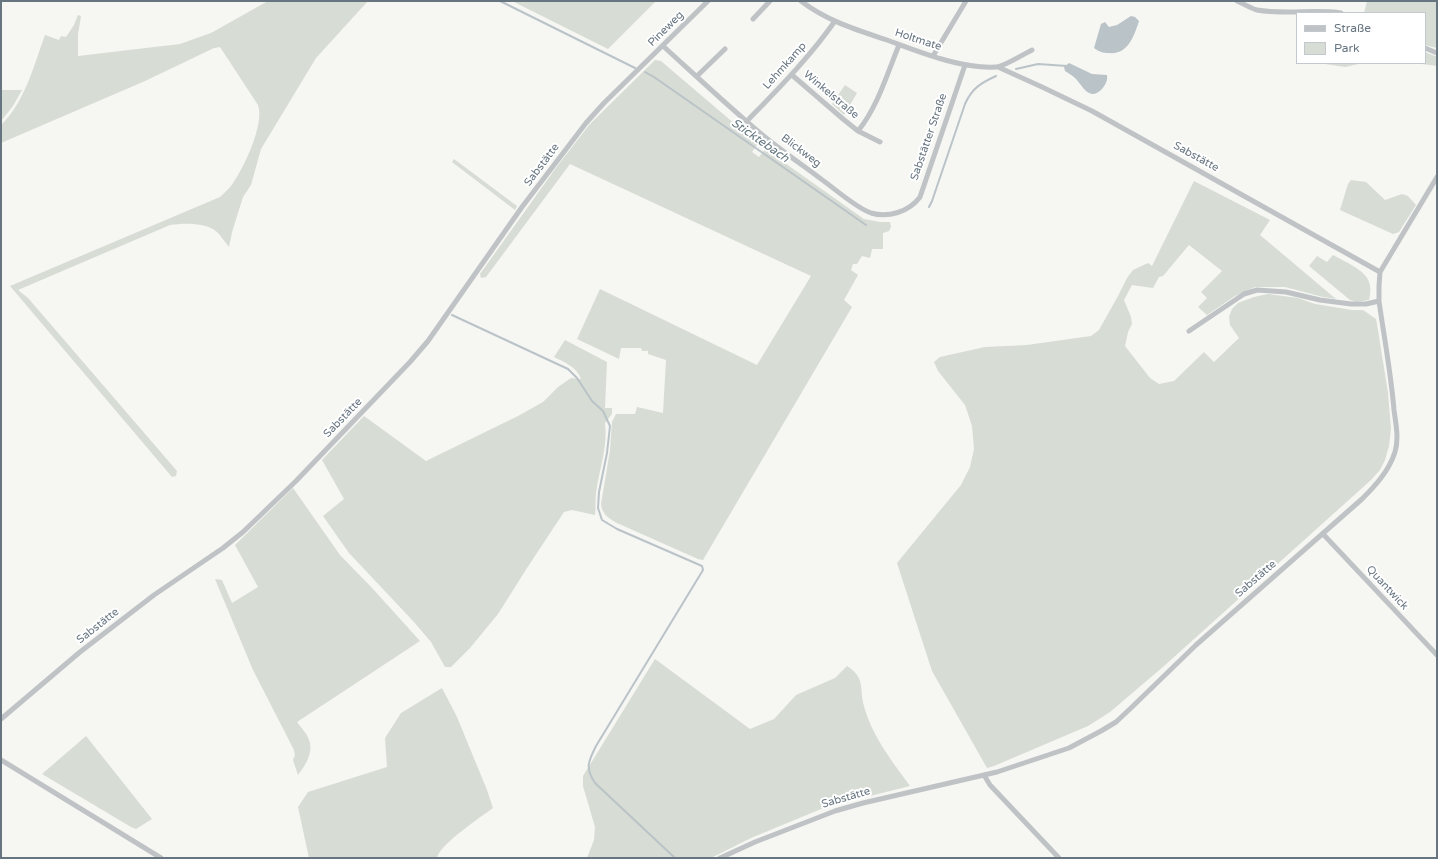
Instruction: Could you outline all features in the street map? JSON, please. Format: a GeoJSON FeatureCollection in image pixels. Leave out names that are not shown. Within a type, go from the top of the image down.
{"type":"FeatureCollection","features":[{"type":"Feature","properties":{"kind":"street","name":"Pineweg"},"geometry":{"type":"LineString","coordinates":[[638,71],[708,1]]}},
{"type":"Feature","properties":{"kind":"street"},"geometry":{"type":"LineString","coordinates":[[753,19],[770,1]]}},
{"type":"Feature","properties":{"kind":"street","name":"Holtmate"},"geometry":{"type":"LineString","coordinates":[[801,1],[816,12],[835,21],[899,45],[964,65],[998,67],[1032,50]]}},
{"type":"Feature","properties":{"kind":"street"},"geometry":{"type":"LineString","coordinates":[[933,56],[966,1]]}},
{"type":"Feature","properties":{"kind":"street"},"geometry":{"type":"LineString","coordinates":[[1237,1],[1255,9],[1271,12],[1336,12]]}},
{"type":"Feature","properties":{"kind":"street","name":"Lehmkamp"},"geometry":{"type":"LineString","coordinates":[[747,122],[792,75],[835,21]]}},
{"type":"Feature","properties":{"kind":"street","name":"Winkelstraße"},"geometry":{"type":"LineString","coordinates":[[858,131],[873,109],[899,45]]}},
{"type":"Feature","properties":{"kind":"street","name":"Blickweg"},"geometry":{"type":"LineString","coordinates":[[663,46],[770,141],[863,209],[870,212],[889,214],[906,209]]}},
{"type":"Feature","properties":{"kind":"street"},"geometry":{"type":"LineString","coordinates":[[1426,48],[1437,53]]}},
{"type":"Feature","properties":{"kind":"street"},"geometry":{"type":"LineString","coordinates":[[697,76],[725,49]]}},
{"type":"Feature","properties":{"kind":"street","name":"Sabstätter Straße"},"geometry":{"type":"LineString","coordinates":[[906,209],[915,204],[920,197],[964,65]]}},
{"type":"Feature","properties":{"kind":"street","name":"Sabstätte"},"geometry":{"type":"LineString","coordinates":[[998,67],[1042,86],[1092,111],[1380,272]]}},
{"type":"Feature","properties":{"kind":"street","name":"Sabstätte"},"geometry":{"type":"LineString","coordinates":[[1,718],[80,652],[154,595],[223,548],[243,532],[296,481],[419,352],[522,207],[573,139],[604,102],[638,71]]}},
{"type":"Feature","properties":{"kind":"street","name":"Winkelstraße"},"geometry":{"type":"LineString","coordinates":[[792,75],[842,119],[858,131],[880,142]]}},
{"type":"Feature","properties":{"kind":"street","name":"Sabstätte"},"geometry":{"type":"LineString","coordinates":[[720,858],[755,842],[835,811],[863,803],[984,775],[1069,748],[1095,734],[1116,722],[1196,645],[1362,499],[1377,484],[1392,462],[1396,445],[1394,404],[1379,301],[1380,272],[1437,177]]}},
{"type":"Feature","properties":{"kind":"street"},"geometry":{"type":"LineString","coordinates":[[1189,331],[1244,294],[1257,290],[1286,292],[1320,300],[1351,304],[1366,304],[1379,301]]}},
{"type":"Feature","properties":{"kind":"street","name":"Quantwick"},"geometry":{"type":"LineString","coordinates":[[1323,534],[1437,655]]}},
{"type":"Feature","properties":{"kind":"street"},"geometry":{"type":"LineString","coordinates":[[1,760],[161,858]]}},
{"type":"Feature","properties":{"kind":"street"},"geometry":{"type":"LineString","coordinates":[[984,775],[990,785],[1059,858]]}},
{"type":"Feature","properties":{"kind":"green space"},"geometry":{"type":"Polygon","coordinates":[[[268,1],[368,1],[316,58],[261,149],[251,185],[243,197],[229,247],[217,232],[207,226],[188,224],[170,225],[18,290],[28,298],[177,471],[176,476],[172,477],[10,286],[220,197],[236,179],[252,147],[258,123],[258,105],[220,47],[214,48],[145,81],[1,143],[1,125],[9,116],[23,94],[33,71],[45,35],[59,40],[61,36],[66,37],[74,25],[78,15],[81,16],[78,34],[78,56],[180,44],[211,33],[268,1]]]}},
{"type":"Feature","properties":{"kind":"green space"},"geometry":{"type":"Polygon","coordinates":[[[512,1],[656,1],[608,49],[512,1]]]}},
{"type":"Feature","properties":{"kind":"green space"},"geometry":{"type":"Polygon","coordinates":[[[1367,1],[1437,1],[1437,48],[1426,45],[1426,12],[1364,12],[1367,1]]]}},
{"type":"Feature","properties":{"kind":"green space"},"geometry":{"type":"Polygon","coordinates":[[[1426,52],[1437,57],[1437,66],[1422,64],[1426,64],[1426,52]]]}},
{"type":"Feature","properties":{"kind":"green space"},"geometry":{"type":"Polygon","coordinates":[[[655,60],[661,61],[736,125],[759,142],[752,152],[759,157],[765,149],[864,219],[890,222],[891,227],[889,231],[883,233],[883,249],[872,249],[870,258],[862,256],[857,264],[853,264],[851,270],[858,275],[844,300],[852,307],[703,560],[617,523],[606,515],[601,504],[610,450],[612,422],[616,414],[635,414],[637,407],[663,413],[666,360],[648,354],[648,351],[642,351],[641,348],[621,348],[619,359],[577,339],[600,289],[757,365],[811,276],[570,164],[486,277],[481,278],[480,274],[558,165],[590,124],[655,60]]]}},
{"type":"Feature","properties":{"kind":"green space"},"geometry":{"type":"Polygon","coordinates":[[[1325,64],[1358,64],[1345,67],[1325,64]]]}},
{"type":"Feature","properties":{"kind":"green space"},"geometry":{"type":"Polygon","coordinates":[[[845,85],[857,93],[844,115],[832,104],[845,85]]]}},
{"type":"Feature","properties":{"kind":"green space"},"geometry":{"type":"Polygon","coordinates":[[[1,90],[22,90],[13,106],[1,121],[1,90]]]}},
{"type":"Feature","properties":{"kind":"green space"},"geometry":{"type":"Polygon","coordinates":[[[454,159],[517,206],[515,210],[452,162],[454,159]]]}},
{"type":"Feature","properties":{"kind":"green space"},"geometry":{"type":"Polygon","coordinates":[[[1351,180],[1366,182],[1385,200],[1402,194],[1408,196],[1416,205],[1399,232],[1393,234],[1340,210],[1348,184],[1351,180]]]}},
{"type":"Feature","properties":{"kind":"green space"},"geometry":{"type":"Polygon","coordinates":[[[1194,181],[1270,220],[1260,235],[1336,299],[1285,287],[1255,287],[1235,296],[1207,315],[1198,307],[1207,298],[1201,292],[1222,271],[1189,245],[1163,276],[1159,277],[1153,288],[1132,285],[1124,300],[1131,317],[1132,324],[1128,332],[1125,346],[1150,378],[1159,384],[1174,381],[1204,352],[1214,362],[1239,338],[1230,325],[1229,317],[1232,309],[1238,303],[1254,297],[1268,294],[1298,298],[1315,304],[1352,310],[1363,310],[1376,319],[1388,393],[1391,429],[1389,446],[1385,460],[1380,470],[1371,480],[1164,666],[1110,712],[1088,726],[987,768],[932,671],[897,563],[961,485],[970,467],[974,449],[972,426],[965,405],[938,371],[934,362],[940,357],[985,347],[1027,345],[1091,336],[1099,330],[1127,278],[1133,270],[1148,263],[1152,266],[1194,181]]]}},
{"type":"Feature","properties":{"kind":"green space"},"geometry":{"type":"Polygon","coordinates":[[[1333,255],[1361,271],[1368,280],[1370,286],[1369,300],[1356,302],[1350,300],[1309,266],[1317,256],[1327,262],[1333,255]]]}},
{"type":"Feature","properties":{"kind":"green space"},"geometry":{"type":"Polygon","coordinates":[[[565,340],[607,362],[605,408],[612,408],[612,414],[605,423],[606,432],[603,458],[597,484],[595,515],[572,510],[564,512],[498,614],[470,648],[451,667],[445,667],[431,642],[349,553],[323,516],[344,499],[322,460],[364,416],[426,461],[518,416],[543,402],[558,387],[571,378],[581,379],[573,368],[554,357],[565,340]]]}},
{"type":"Feature","properties":{"kind":"green space"},"geometry":{"type":"Polygon","coordinates":[[[293,488],[340,555],[420,641],[297,722],[308,737],[310,745],[310,754],[298,775],[293,760],[295,755],[294,750],[253,670],[215,579],[222,580],[232,603],[258,587],[235,545],[293,488]]]}},
{"type":"Feature","properties":{"kind":"green space"},"geometry":{"type":"Polygon","coordinates":[[[655,659],[750,729],[774,719],[796,695],[835,678],[847,666],[853,670],[859,679],[864,706],[877,738],[910,786],[826,807],[751,838],[711,858],[587,858],[594,840],[595,827],[583,786],[583,776],[655,659]]]}},
{"type":"Feature","properties":{"kind":"green space"},"geometry":{"type":"Polygon","coordinates":[[[442,688],[457,717],[493,808],[445,846],[437,858],[309,858],[298,807],[308,792],[387,767],[385,738],[401,713],[442,688]]]}},
{"type":"Feature","properties":{"kind":"green space"},"geometry":{"type":"Polygon","coordinates":[[[86,736],[152,819],[136,829],[131,827],[42,774],[86,736]]]}},
{"type":"Feature","properties":{"kind":"shaded area"},"geometry":{"type":"Polygon","coordinates":[[[1131,16],[1135,17],[1139,21],[1135,33],[1126,48],[1116,53],[1105,53],[1094,48],[1101,24],[1105,22],[1109,27],[1117,25],[1131,16]]]}},
{"type":"Feature","properties":{"kind":"shaded area"},"geometry":{"type":"Polygon","coordinates":[[[1069,63],[1092,74],[1107,75],[1107,81],[1102,89],[1097,93],[1090,93],[1075,78],[1065,71],[1064,67],[1069,63]]]}},
{"type":"Feature","properties":{"kind":"waterway"},"geometry":{"type":"LineString","coordinates":[[500,1],[635,68]]}},
{"type":"Feature","properties":{"kind":"waterway"},"geometry":{"type":"LineString","coordinates":[[1016,69],[1038,64],[1067,66]]}},
{"type":"Feature","properties":{"kind":"waterway","name":"Sticktebach"},"geometry":{"type":"LineString","coordinates":[[645,72],[866,225]]}},
{"type":"Feature","properties":{"kind":"waterway","name":"Sticktebach"},"geometry":{"type":"LineString","coordinates":[[929,207],[968,98],[974,90],[996,76]]}},
{"type":"Feature","properties":{"kind":"waterway"},"geometry":{"type":"LineString","coordinates":[[452,315],[568,369],[577,378],[592,401],[603,411],[610,426],[607,453],[599,492],[598,508],[602,520],[617,529],[702,566],[703,570],[596,746],[591,756],[589,765],[590,773],[595,783],[675,858]]}}]}
